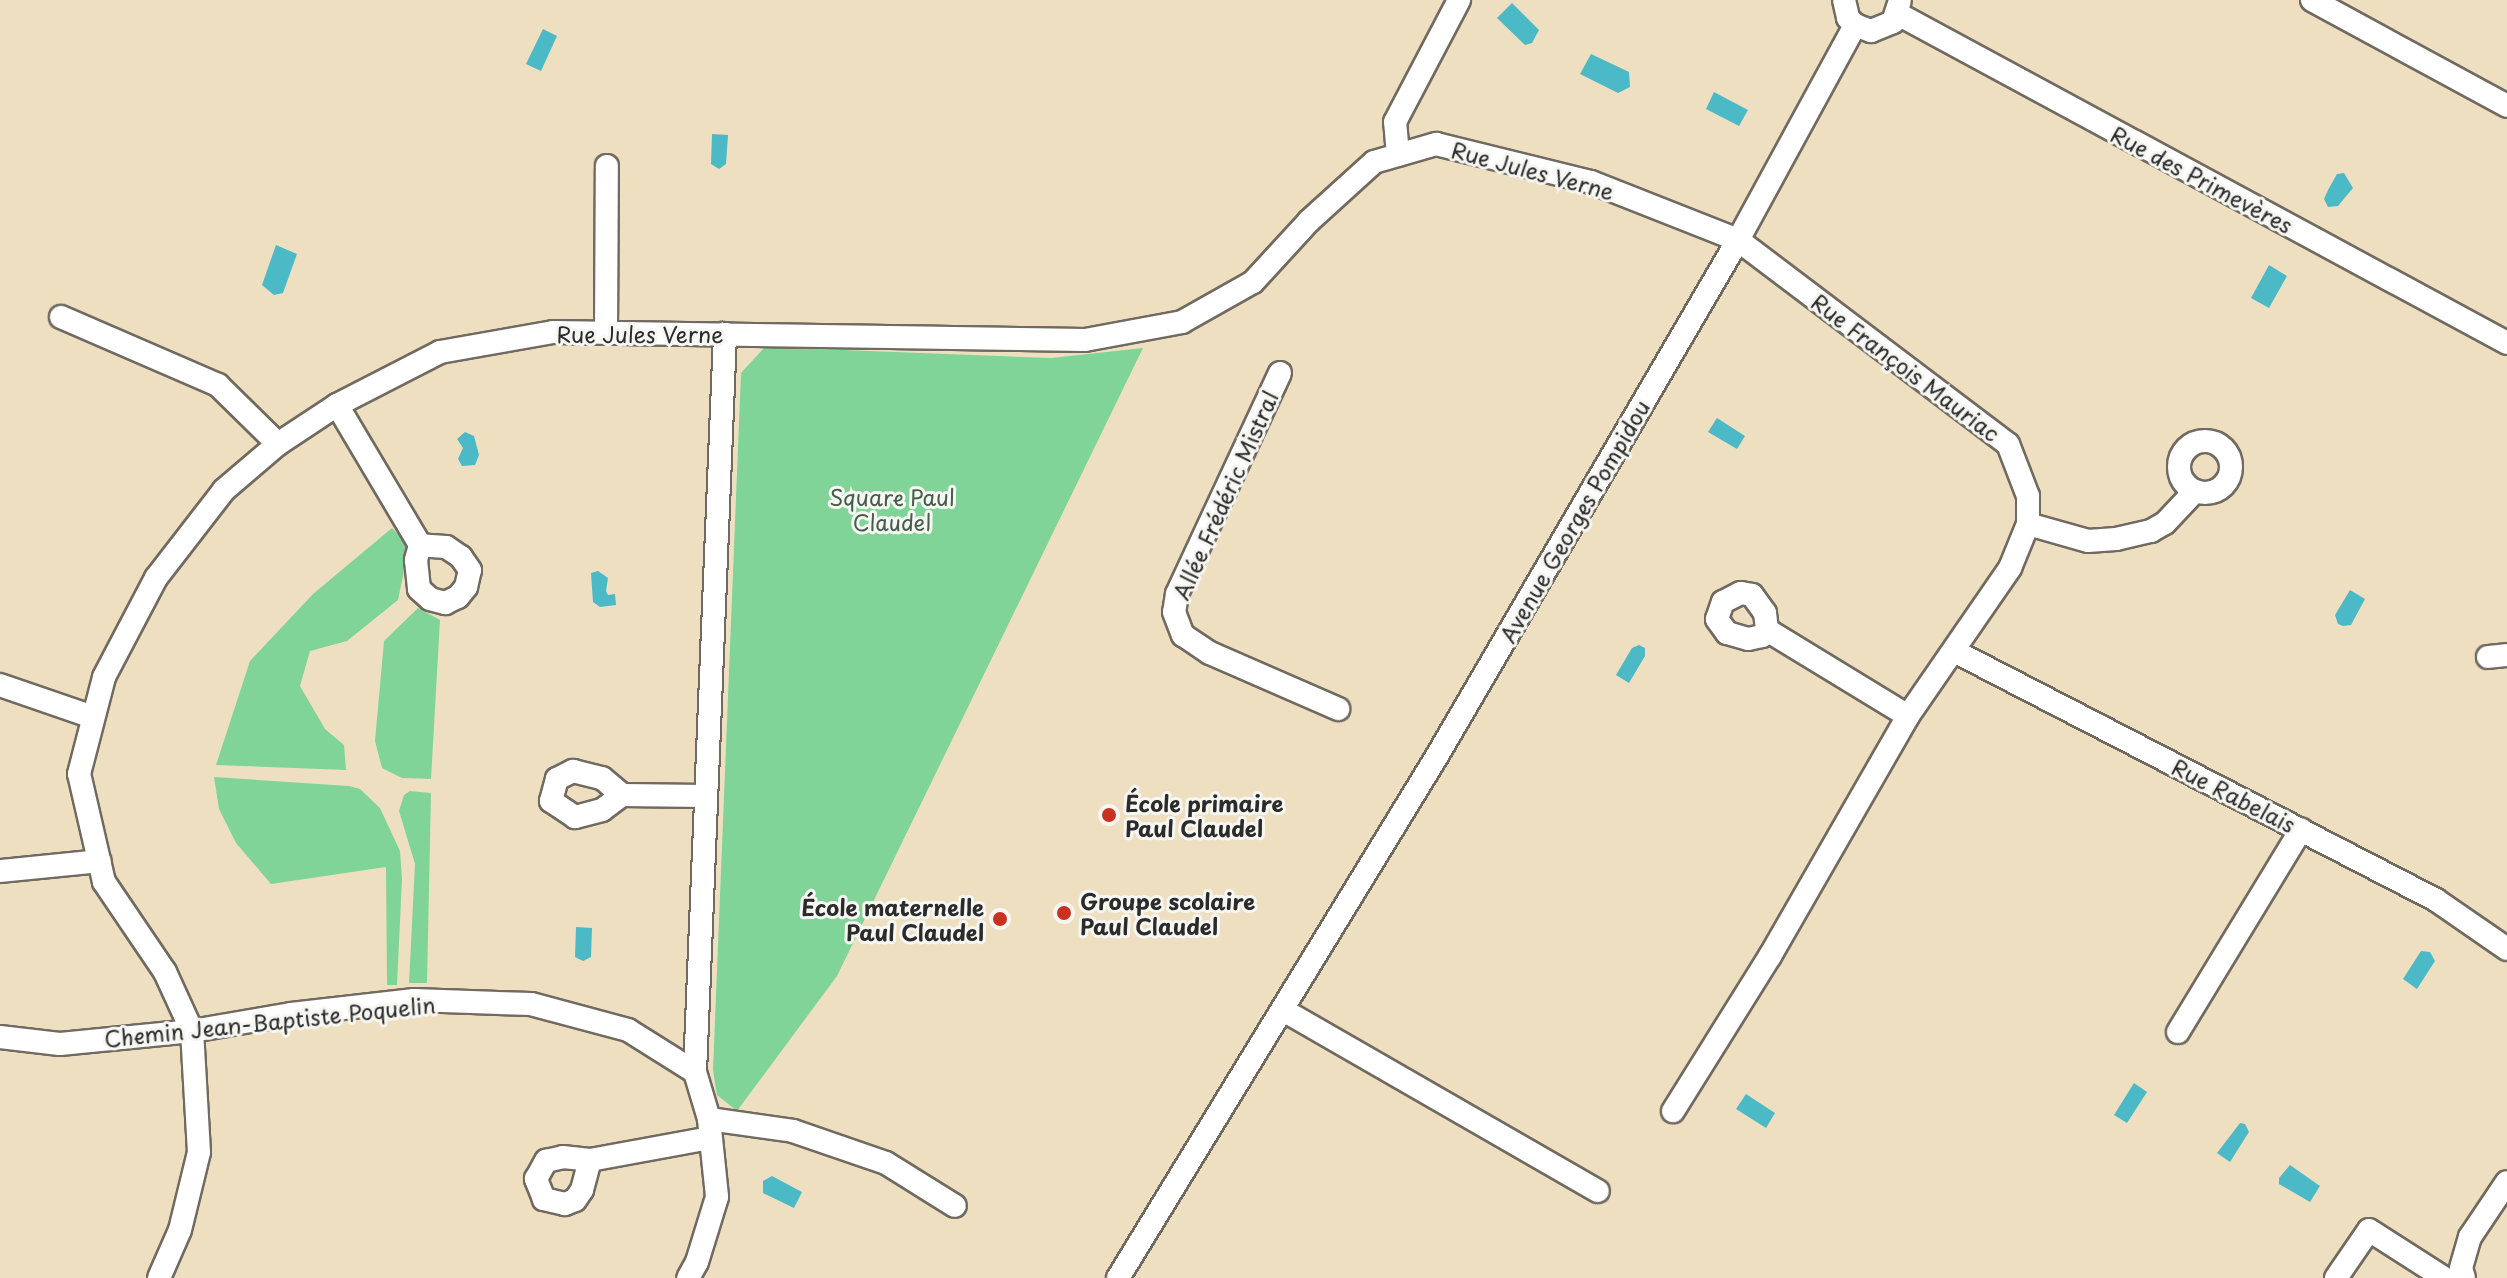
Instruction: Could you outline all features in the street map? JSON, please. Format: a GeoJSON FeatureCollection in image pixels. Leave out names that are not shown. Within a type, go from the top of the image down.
{"type":"FeatureCollection","features":[{"type":"Feature","properties":{"kind":"street"},"geometry":{"type":"LineString","coordinates":[[1398,155],[1395,122],[1459,0]]}},
{"type":"Feature","properties":{"kind":"street"},"geometry":{"type":"LineString","coordinates":[[1844,0],[1848,18],[1855,25],[1879,30],[1899,7]]}},
{"type":"Feature","properties":{"kind":"street"},"geometry":{"type":"LineString","coordinates":[[2312,0],[2507,106]]}},
{"type":"Feature","properties":{"kind":"street","name":"Rue des Primevères"},"geometry":{"type":"LineString","coordinates":[[1899,7],[2507,343]]}},
{"type":"Feature","properties":{"kind":"street","name":"Avenue Georges Pompidou"},"geometry":{"type":"LineString","coordinates":[[1118,1278],[1437,756],[1738,240],[1855,25]]}},
{"type":"Feature","properties":{"kind":"street","name":"Rue Jules Verne"},"geometry":{"type":"LineString","coordinates":[[159,1278],[180,1230],[199,1152],[192,1031],[165,972],[104,882],[79,774],[104,677],[156,578],[224,490],[278,444],[337,405],[440,352],[553,332],[1085,340],[1182,322],[1253,282],[1309,221],[1374,162],[1436,144],[1591,182],[1738,240]]}},
{"type":"Feature","properties":{"kind":"street"},"geometry":{"type":"LineString","coordinates":[[606,332],[607,166]]}},
{"type":"Feature","properties":{"kind":"street","name":"Rue François Mauriac"},"geometry":{"type":"LineString","coordinates":[[1738,240],[2008,444],[2028,496],[2028,524]]}},
{"type":"Feature","properties":{"kind":"street"},"geometry":{"type":"LineString","coordinates":[[61,317],[218,385],[278,444]]}},
{"type":"Feature","properties":{"kind":"street"},"geometry":{"type":"LineString","coordinates":[[688,1278],[697,1262],[717,1197],[710,1128],[695,1072],[725,334]]}},
{"type":"Feature","properties":{"kind":"street","name":"Allée Frédéric Mistral"},"geometry":{"type":"LineString","coordinates":[[1280,373],[1177,594],[1174,612],[1183,635],[1210,653],[1338,709]]}},
{"type":"Feature","properties":{"kind":"street"},"geometry":{"type":"LineString","coordinates":[[337,405],[420,545]]}},
{"type":"Feature","properties":{"kind":"street"},"geometry":{"type":"LineString","coordinates":[[1673,1111],[1770,956],[1908,716],[1956,652],[2010,568],[2028,524],[2088,541],[2116,539],[2151,531],[2165,523],[2195,491]]}},
{"type":"Feature","properties":{"kind":"street"},"geometry":{"type":"LineString","coordinates":[[1767,630],[1908,716]]}},
{"type":"Feature","properties":{"kind":"street","name":"Rue Rabelais"},"geometry":{"type":"LineString","coordinates":[[1956,652],[2436,900],[2507,949]]}},
{"type":"Feature","properties":{"kind":"street"},"geometry":{"type":"LineString","coordinates":[[0,685],[93,717]]}},
{"type":"Feature","properties":{"kind":"street"},"geometry":{"type":"LineString","coordinates":[[622,795],[706,796]]}},
{"type":"Feature","properties":{"kind":"street"},"geometry":{"type":"LineString","coordinates":[[2178,1032],[2301,830]]}},
{"type":"Feature","properties":{"kind":"street"},"geometry":{"type":"LineString","coordinates":[[0,871],[100,861]]}},
{"type":"Feature","properties":{"kind":"street","name":"Chemin Jean-Baptiste Poquelin"},"geometry":{"type":"LineString","coordinates":[[0,1037],[60,1044],[192,1031],[291,1014],[414,1000],[531,1004],[628,1030],[695,1072]]}},
{"type":"Feature","properties":{"kind":"street"},"geometry":{"type":"LineString","coordinates":[[1283,1010],[1598,1191]]}},
{"type":"Feature","properties":{"kind":"street"},"geometry":{"type":"LineString","coordinates":[[590,1160],[710,1128],[793,1131],[886,1163],[955,1206]]}},
{"type":"Feature","properties":{"kind":"street"},"geometry":{"type":"LineString","coordinates":[[2464,1278],[2461,1268],[2470,1237],[2507,1182]]}},
{"type":"Feature","properties":{"kind":"street"},"geometry":{"type":"LineString","coordinates":[[2336,1278],[2369,1230],[2444,1278]]}},
{"type":"Feature","properties":{"kind":"green space","name":"Square Paul Claudel"},"geometry":{"type":"Polygon","coordinates":[[[765,347],[1051,358],[1143,348],[837,976],[737,1111],[717,1095],[713,1070],[741,373],[765,347]]]}},
{"type":"Feature","properties":{"kind":"green space"},"geometry":{"type":"Polygon","coordinates":[[[392,528],[409,546],[398,600],[347,641],[310,651],[300,686],[325,729],[344,745],[346,770],[216,765],[250,661],[313,594],[392,528]]]}},
{"type":"Feature","properties":{"kind":"green space"},"geometry":{"type":"Polygon","coordinates":[[[418,608],[440,620],[431,779],[402,778],[382,768],[375,741],[384,641],[418,608]]]}},
{"type":"Feature","properties":{"kind":"green space"},"geometry":{"type":"Polygon","coordinates":[[[214,777],[349,786],[360,789],[380,808],[400,851],[402,879],[397,985],[387,985],[386,867],[271,884],[236,843],[219,809],[214,777]]]}},
{"type":"Feature","properties":{"kind":"green space"},"geometry":{"type":"Polygon","coordinates":[[[410,791],[431,793],[427,983],[409,983],[415,864],[399,811],[404,795],[410,791]]]}},
{"type":"Feature","properties":{"kind":"water"},"geometry":{"type":"Polygon","coordinates":[[[1512,3],[1539,30],[1532,43],[1525,45],[1497,18],[1512,3]]]}},
{"type":"Feature","properties":{"kind":"water"},"geometry":{"type":"Polygon","coordinates":[[[543,29],[557,36],[541,71],[526,64],[543,29]]]}},
{"type":"Feature","properties":{"kind":"water"},"geometry":{"type":"Polygon","coordinates":[[[1591,54],[1629,72],[1630,87],[1618,93],[1580,74],[1591,54]]]}},
{"type":"Feature","properties":{"kind":"water"},"geometry":{"type":"Polygon","coordinates":[[[1714,92],[1748,110],[1739,126],[1706,109],[1714,92]]]}},
{"type":"Feature","properties":{"kind":"water"},"geometry":{"type":"Polygon","coordinates":[[[712,134],[728,135],[726,164],[719,169],[711,164],[712,134]]]}},
{"type":"Feature","properties":{"kind":"water"},"geometry":{"type":"Polygon","coordinates":[[[2344,173],[2353,188],[2338,206],[2328,207],[2324,199],[2328,190],[2337,174],[2344,173]]]}},
{"type":"Feature","properties":{"kind":"water"},"geometry":{"type":"Polygon","coordinates":[[[276,245],[297,254],[283,293],[274,295],[262,285],[276,245]]]}},
{"type":"Feature","properties":{"kind":"water"},"geometry":{"type":"Polygon","coordinates":[[[2269,265],[2287,276],[2269,308],[2251,298],[2269,265]]]}},
{"type":"Feature","properties":{"kind":"water"},"geometry":{"type":"Polygon","coordinates":[[[1717,418],[1745,436],[1737,449],[1708,432],[1717,418]]]}},
{"type":"Feature","properties":{"kind":"water"},"geometry":{"type":"Polygon","coordinates":[[[465,432],[474,436],[479,455],[475,465],[462,466],[458,459],[463,448],[457,439],[465,432]]]}},
{"type":"Feature","properties":{"kind":"water"},"geometry":{"type":"Polygon","coordinates":[[[598,571],[608,578],[606,591],[608,595],[615,594],[616,605],[600,607],[593,602],[591,573],[598,571]]]}},
{"type":"Feature","properties":{"kind":"water"},"geometry":{"type":"Polygon","coordinates":[[[2350,590],[2365,599],[2351,625],[2343,626],[2338,624],[2335,615],[2350,590]]]}},
{"type":"Feature","properties":{"kind":"water"},"geometry":{"type":"Polygon","coordinates":[[[1639,645],[1645,648],[1645,656],[1629,683],[1616,675],[1632,648],[1639,645]]]}},
{"type":"Feature","properties":{"kind":"water"},"geometry":{"type":"Polygon","coordinates":[[[576,927],[592,928],[591,957],[583,961],[575,957],[576,927]]]}},
{"type":"Feature","properties":{"kind":"water"},"geometry":{"type":"Polygon","coordinates":[[[2421,951],[2430,952],[2435,961],[2417,989],[2403,979],[2421,951]]]}},
{"type":"Feature","properties":{"kind":"water"},"geometry":{"type":"Polygon","coordinates":[[[2134,1083],[2147,1092],[2127,1123],[2114,1115],[2134,1083]]]}},
{"type":"Feature","properties":{"kind":"water"},"geometry":{"type":"Polygon","coordinates":[[[1746,1094],[1775,1113],[1766,1128],[1736,1109],[1746,1094]]]}},
{"type":"Feature","properties":{"kind":"water"},"geometry":{"type":"Polygon","coordinates":[[[2240,1123],[2245,1124],[2249,1132],[2230,1162],[2217,1153],[2240,1123]]]}},
{"type":"Feature","properties":{"kind":"water"},"geometry":{"type":"Polygon","coordinates":[[[2290,1165],[2320,1186],[2310,1202],[2279,1184],[2279,1178],[2290,1165]]]}},
{"type":"Feature","properties":{"kind":"water"},"geometry":{"type":"Polygon","coordinates":[[[772,1176],[802,1192],[794,1208],[763,1193],[763,1181],[772,1176]]]}},
{"type":"Feature","properties":{"kind":"place","name":"École primaire Paul Claudel"},"geometry":{"type":"Point","coordinates":[1109,815]}},
{"type":"Feature","properties":{"kind":"place","name":"Groupe scolaire Paul Claudel"},"geometry":{"type":"Point","coordinates":[1064,913]}},
{"type":"Feature","properties":{"kind":"place","name":"École maternelle Paul Claudel"},"geometry":{"type":"Point","coordinates":[1000,919]}}]}
